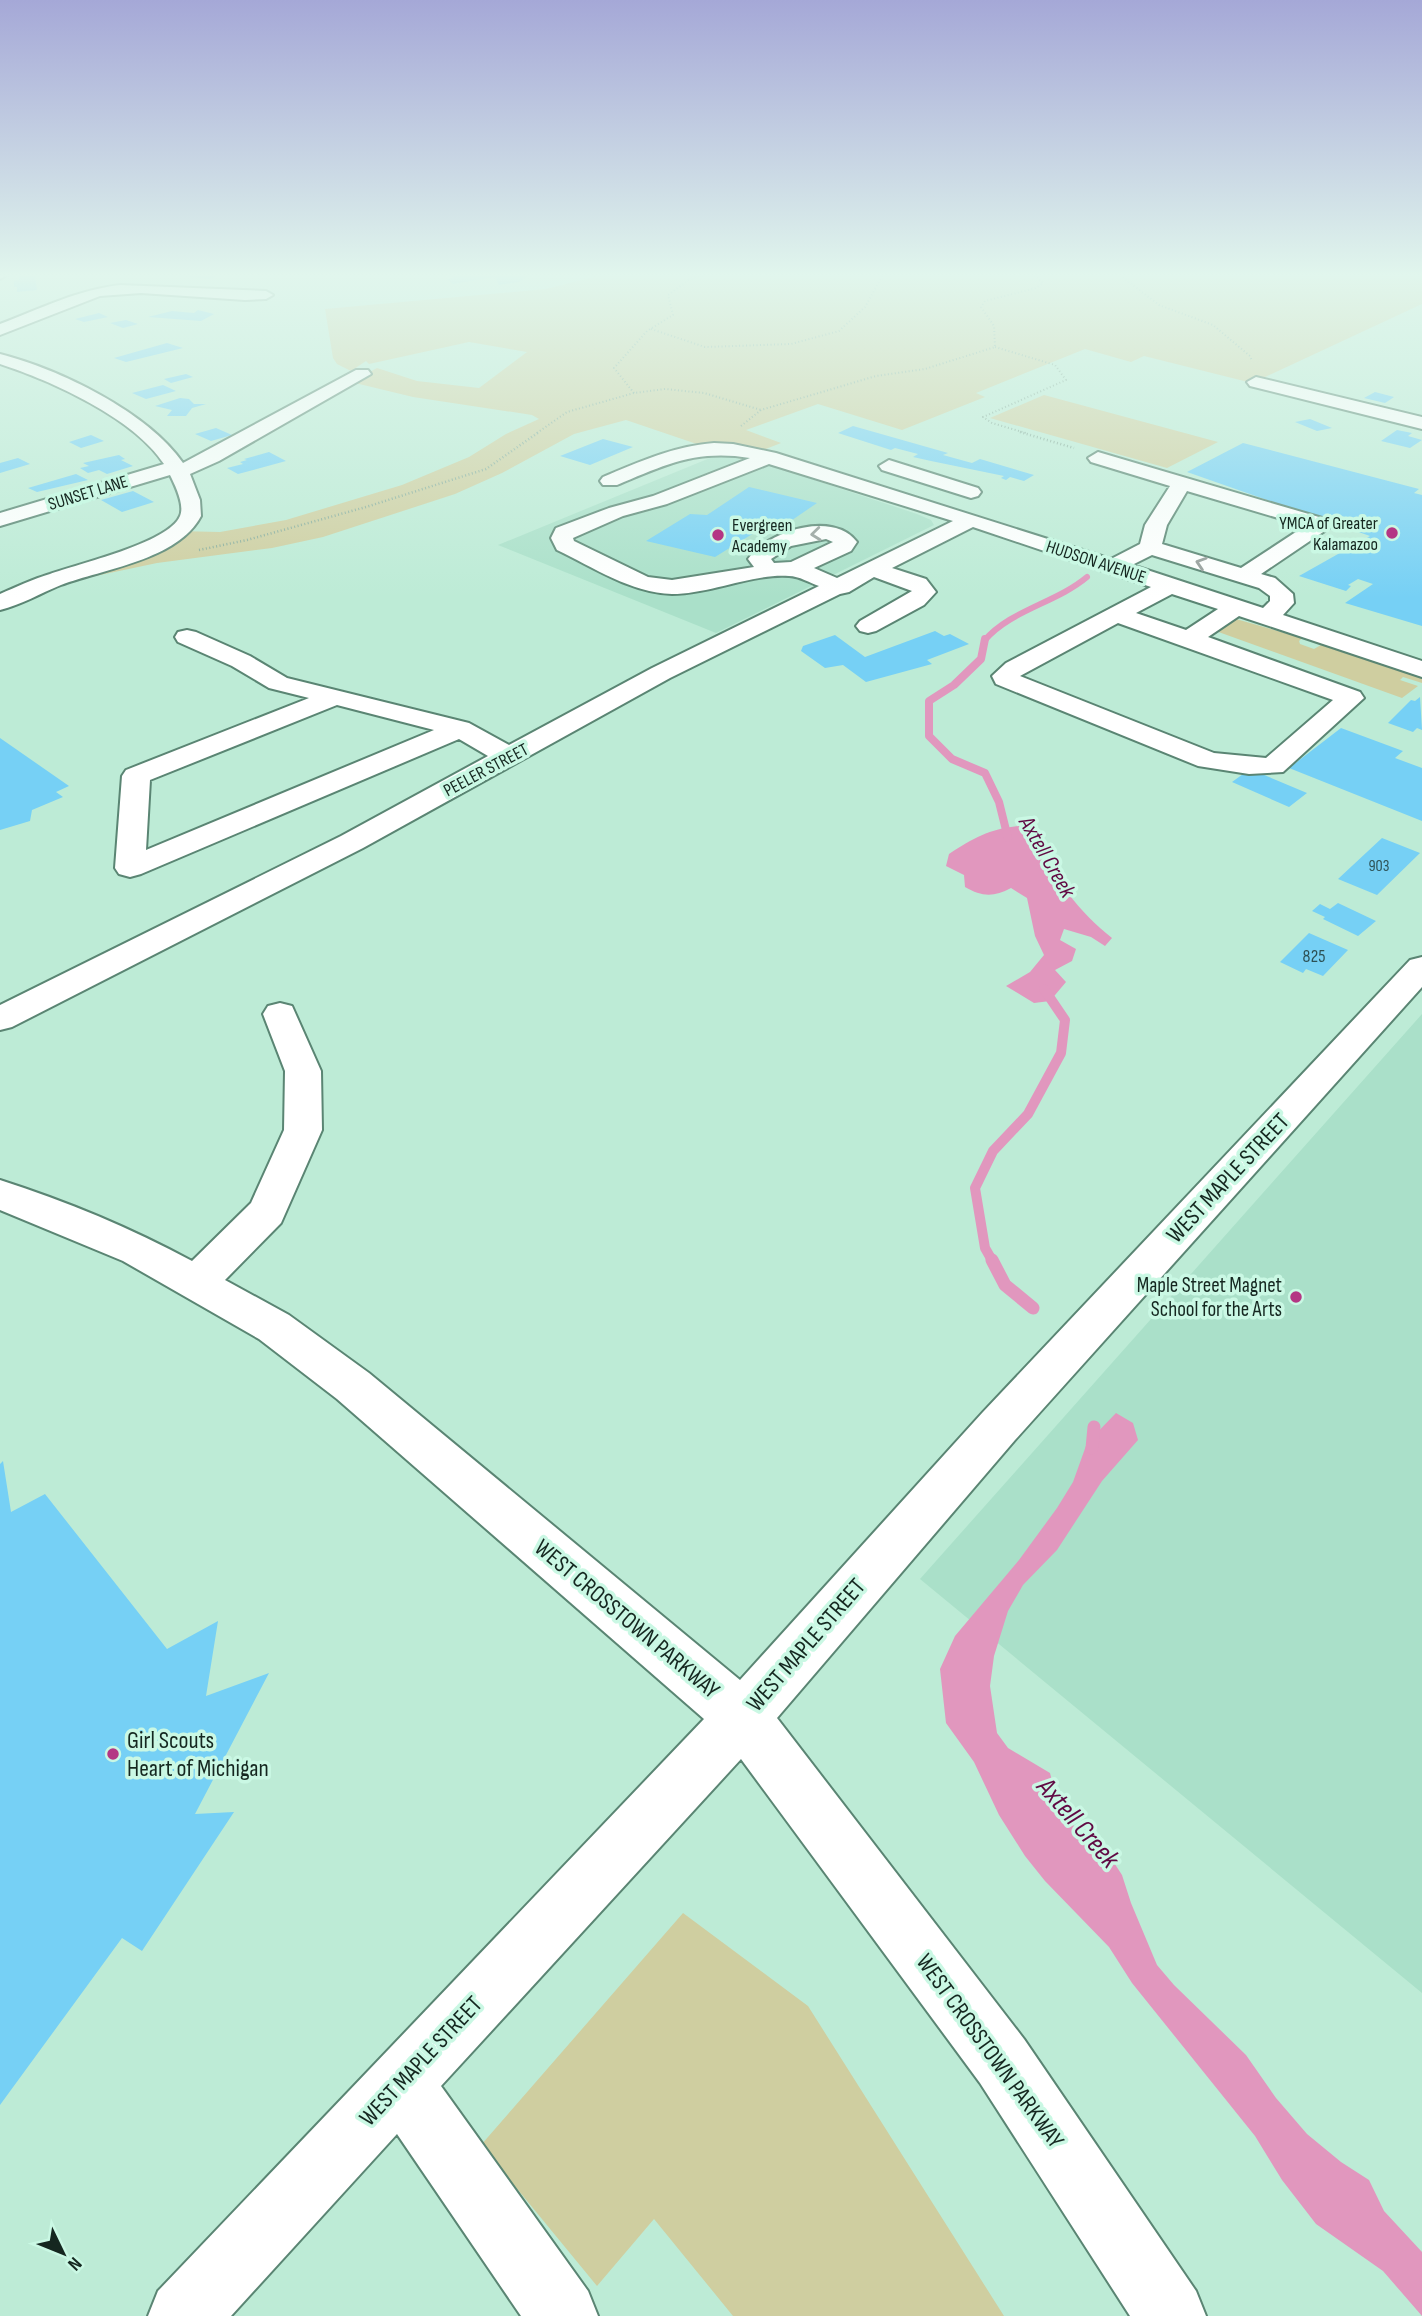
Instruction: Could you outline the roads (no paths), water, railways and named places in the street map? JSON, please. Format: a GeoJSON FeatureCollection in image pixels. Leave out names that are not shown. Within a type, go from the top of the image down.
{"type":"FeatureCollection","features":[{"type":"Feature","properties":{"kind":"street"},"geometry":{"type":"LineString","coordinates":[[0,603],[58,579],[130,556],[169,536],[189,520],[191,502],[178,469],[154,439],[109,408],[49,381]]}},
{"type":"Feature","properties":{"kind":"street","name":"SUNSET LANE"},"geometry":{"type":"LineString","coordinates":[[0,522],[212,457],[349,381]]}},
{"type":"Feature","properties":{"kind":"street"},"geometry":{"type":"LineString","coordinates":[[1256,382],[1422,423]]}},
{"type":"Feature","properties":{"kind":"street","name":"HUDSON AVENUE"},"geometry":{"type":"LineString","coordinates":[[610,481],[692,450],[718,446],[740,449],[972,520],[1422,669]]}},
{"type":"Feature","properties":{"kind":"street"},"geometry":{"type":"LineString","coordinates":[[768,570],[759,559],[763,553],[801,536],[835,533],[846,542],[843,546],[795,569],[768,570],[728,580],[657,587],[643,583],[565,544],[562,538],[564,533],[598,518],[660,500],[769,457]]}},
{"type":"Feature","properties":{"kind":"street"},"geometry":{"type":"LineString","coordinates":[[808,469],[832,458]]}},
{"type":"Feature","properties":{"kind":"street"},"geometry":{"type":"LineString","coordinates":[[1098,458],[1322,524],[1243,576]]}},
{"type":"Feature","properties":{"kind":"street"},"geometry":{"type":"LineString","coordinates":[[870,461],[971,492]]}},
{"type":"Feature","properties":{"kind":"street"},"geometry":{"type":"LineString","coordinates":[[1150,547],[1156,524],[1182,483]]}},
{"type":"Feature","properties":{"kind":"street"},"geometry":{"type":"LineString","coordinates":[[1169,503],[1195,511]]}},
{"type":"Feature","properties":{"kind":"street","name":"PEELER STREET"},"geometry":{"type":"LineString","coordinates":[[0,1020],[352,842],[661,673],[841,587],[972,520]]}},
{"type":"Feature","properties":{"kind":"street"},"geometry":{"type":"LineString","coordinates":[[0,522],[4,528],[0,534]]}},
{"type":"Feature","properties":{"kind":"street"},"geometry":{"type":"LineString","coordinates":[[1156,524],[1181,532]]}},
{"type":"Feature","properties":{"kind":"street"},"geometry":{"type":"LineString","coordinates":[[1271,533],[1297,541]]}},
{"type":"Feature","properties":{"kind":"street"},"geometry":{"type":"LineString","coordinates":[[1112,567],[1150,547],[1267,583],[1281,594],[1282,603],[1266,618]]}},
{"type":"Feature","properties":{"kind":"street"},"geometry":{"type":"LineString","coordinates":[[1245,550],[1271,558]]}},
{"type":"Feature","properties":{"kind":"street"},"geometry":{"type":"LineString","coordinates":[[795,569],[841,587]]}},
{"type":"Feature","properties":{"kind":"street"},"geometry":{"type":"LineString","coordinates":[[867,626],[916,600],[924,592],[918,584],[875,570]]}},
{"type":"Feature","properties":{"kind":"street"},"geometry":{"type":"LineString","coordinates":[[1116,614],[1351,698],[1273,766],[1259,767],[1208,760],[1005,679],[1015,668],[1116,614],[1170,586]]}},
{"type":"Feature","properties":{"kind":"street"},"geometry":{"type":"LineString","coordinates":[[1189,639],[1236,608]]}},
{"type":"Feature","properties":{"kind":"street"},"geometry":{"type":"LineString","coordinates":[[187,637],[241,662],[278,684],[460,729],[510,757]]}},
{"type":"Feature","properties":{"kind":"street"},"geometry":{"type":"LineString","coordinates":[[335,697],[136,776],[130,868],[460,729]]}},
{"type":"Feature","properties":{"kind":"street","name":"WEST MAPLE STREET"},"geometry":{"type":"LineString","coordinates":[[183,2316],[743,1717],[999,1426],[1422,967]]}},
{"type":"Feature","properties":{"kind":"street"},"geometry":{"type":"LineString","coordinates":[[197,1282],[267,1212],[303,1129],[303,1071],[280,1013]]}},
{"type":"Feature","properties":{"kind":"street","name":"WEST CROSSTOWN PARKWAY"},"geometry":{"type":"LineString","coordinates":[[0,1195],[36,1207],[137,1250],[274,1327],[353,1386],[743,1717],[1002,2061],[1171,2316]]}},
{"type":"Feature","properties":{"kind":"street"},"geometry":{"type":"LineString","coordinates":[[400,2082],[563,2316]]}},
{"type":"Feature","properties":{"kind":"water"},"geometry":{"type":"Polygon","coordinates":[[[1019,826],[1043,839],[1053,868],[1068,894],[1112,938],[1105,946],[1091,937],[1064,929],[1060,940],[1076,949],[1072,961],[1055,970],[1066,982],[1050,1001],[1034,1003],[1006,986],[1030,972],[1044,955],[1035,936],[1027,898],[1011,888],[993,894],[977,893],[965,887],[964,875],[946,866],[949,854],[974,839],[999,829],[1019,826]]]}},
{"type":"Feature","properties":{"kind":"water"},"geometry":{"type":"Polygon","coordinates":[[[1116,1413],[1133,1423],[1138,1440],[1102,1481],[1057,1550],[1023,1585],[1008,1611],[994,1656],[990,1686],[997,1733],[1008,1748],[1050,1773],[1057,1800],[1067,1820],[1109,1855],[1122,1875],[1157,1965],[1246,2055],[1276,2098],[1307,2134],[1341,2162],[1369,2180],[1384,2211],[1422,2252],[1422,2316],[1383,2271],[1316,2224],[1282,2180],[1255,2136],[1132,1983],[1109,1947],[1045,1881],[1025,1856],[999,1815],[974,1762],[946,1723],[940,1669],[955,1636],[1019,1560],[1057,1508],[1073,1482],[1087,1443],[1116,1413]]]}},
{"type":"Feature","properties":{"kind":"waterway","name":"Axtell Creek"},"geometry":{"type":"LineString","coordinates":[[985,640],[1007,622],[1087,577]]}},
{"type":"Feature","properties":{"kind":"waterway","name":"Axtell Creek"},"geometry":{"type":"LineString","coordinates":[[985,640],[981,659],[954,685],[929,701],[929,736],[952,759],[985,773],[999,802],[1008,838]]}},
{"type":"Feature","properties":{"kind":"waterway","name":"Axtell Creek"},"geometry":{"type":"LineString","coordinates":[[993,1262],[985,1248],[975,1188],[993,1151],[1028,1114],[1061,1053],[1065,1020],[1044,989]]}},
{"type":"Feature","properties":{"kind":"waterway","name":"Axtell Creek"},"geometry":{"type":"LineString","coordinates":[[992,1260],[1005,1285],[1033,1308]]}},
{"type":"Feature","properties":{"kind":"waterway","name":"Axtell Creek"},"geometry":{"type":"LineString","coordinates":[[1092,1448],[1094,1427]]}},
{"type":"Feature","properties":{"kind":"place","name":"YMCA of Greater Kalamazoo"},"geometry":{"type":"Point","coordinates":[1392,533]}},
{"type":"Feature","properties":{"kind":"place","name":"Evergreen Academy"},"geometry":{"type":"Point","coordinates":[718,535]}},
{"type":"Feature","properties":{"kind":"place","name":"Maple Street Magnet School for the Arts"},"geometry":{"type":"Point","coordinates":[1296,1297]}},
{"type":"Feature","properties":{"kind":"place","name":"Girl Scouts Heart of Michigan"},"geometry":{"type":"Point","coordinates":[113,1754]}}]}
